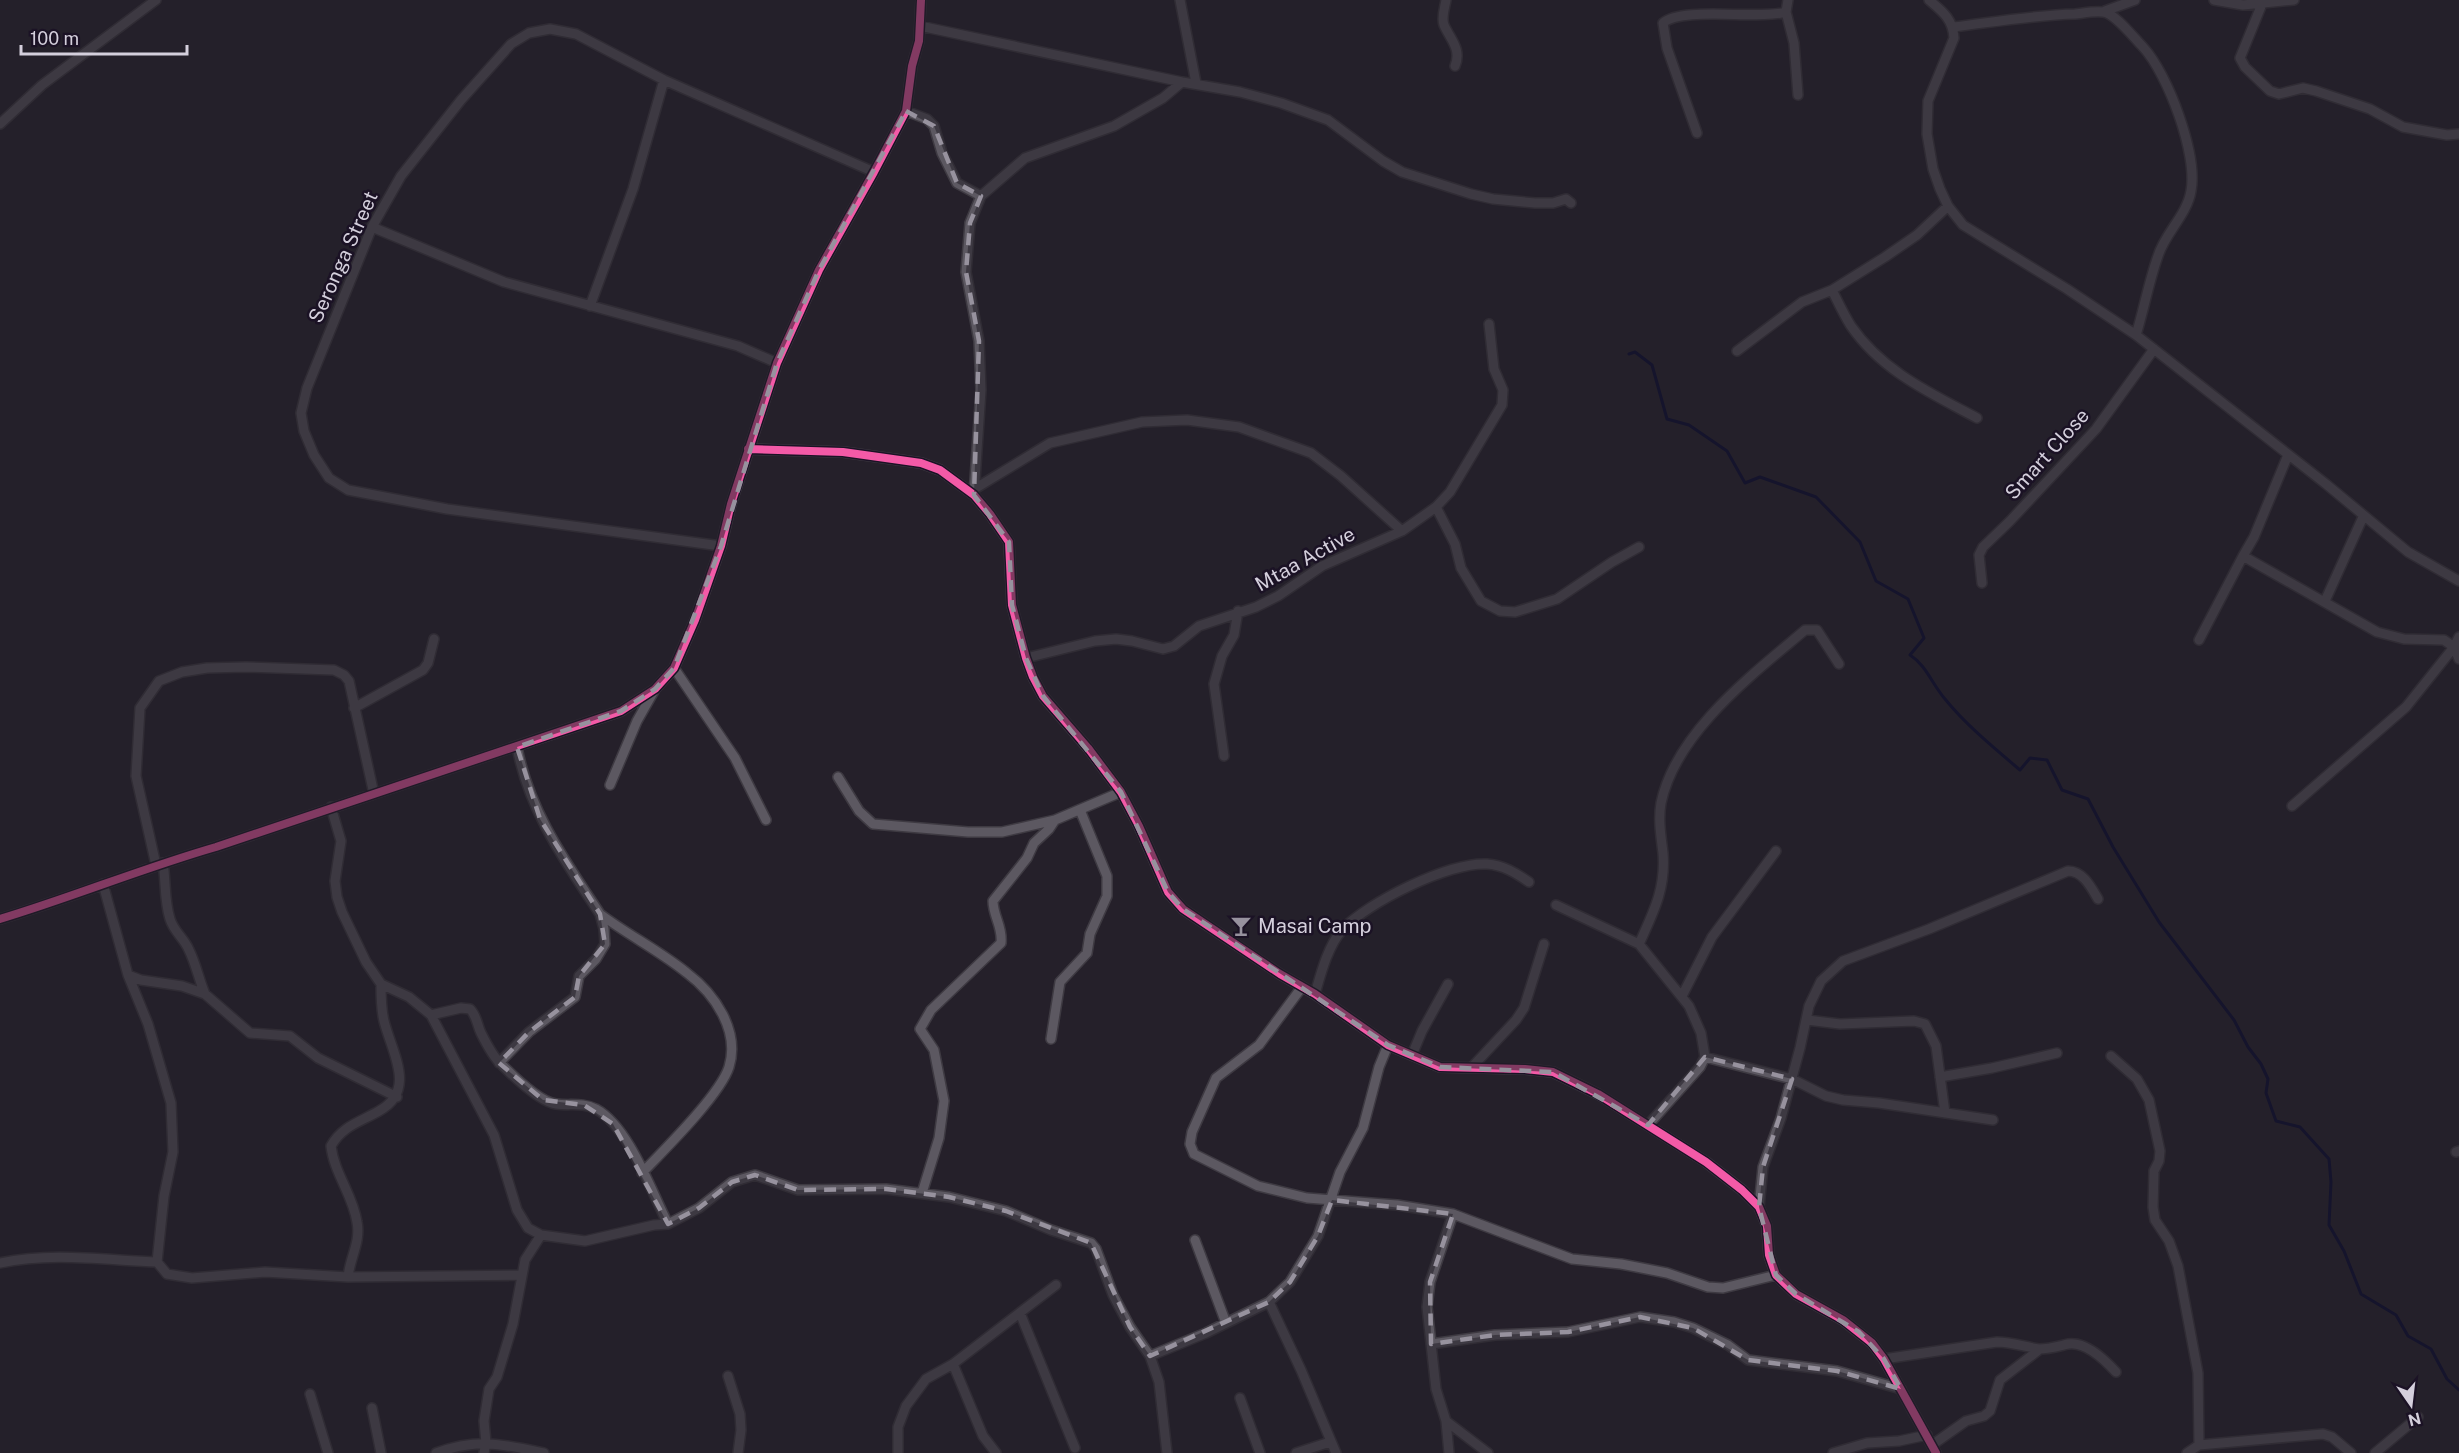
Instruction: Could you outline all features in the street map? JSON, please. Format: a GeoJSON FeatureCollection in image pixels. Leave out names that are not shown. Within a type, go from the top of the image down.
{"type":"FeatureCollection","features":[{"type":"Feature","properties":{"kind":"street"},"geometry":{"type":"LineString","coordinates":[[0,124],[42,85],[156,0]]}},
{"type":"Feature","properties":{"kind":"street"},"geometry":{"type":"LineString","coordinates":[[610,785],[637,721],[655,689],[674,668],[695,620],[721,546],[748,449],[777,363],[819,270],[906,111],[920,26],[921,0]]}},
{"type":"Feature","properties":{"kind":"street"},"geometry":{"type":"LineString","coordinates":[[1180,0],[1197,83]]}},
{"type":"Feature","properties":{"kind":"street"},"geometry":{"type":"LineString","coordinates":[[1446,0],[1443,20],[1457,53],[1455,66]]}},
{"type":"Feature","properties":{"kind":"street"},"geometry":{"type":"LineString","coordinates":[[1788,0],[1786,12],[1794,43],[1798,95]]}},
{"type":"Feature","properties":{"kind":"street"},"geometry":{"type":"LineString","coordinates":[[1929,0],[1946,15],[1953,27],[1954,38],[1949,54],[1928,101],[1927,134],[1933,169],[1948,206],[1969,229],[2067,289],[2136,335],[2326,484],[2408,552],[2459,581]]}},
{"type":"Feature","properties":{"kind":"street"},"geometry":{"type":"LineString","coordinates":[[1953,27],[2034,15],[2105,12],[2135,0]]}},
{"type":"Feature","properties":{"kind":"street"},"geometry":{"type":"LineString","coordinates":[[2214,0],[2243,5],[2294,0]]}},
{"type":"Feature","properties":{"kind":"street"},"geometry":{"type":"LineString","coordinates":[[2262,4],[2240,58],[2245,67],[2270,91],[2279,94],[2302,88],[2316,91],[2370,109],[2403,126],[2447,135],[2459,134]]}},
{"type":"Feature","properties":{"kind":"street"},"geometry":{"type":"LineString","coordinates":[[1696,133],[1667,48],[1663,23],[1668,18],[1680,16],[1786,12]]}},
{"type":"Feature","properties":{"kind":"street"},"geometry":{"type":"LineString","coordinates":[[2105,12],[2118,21],[2152,57],[2164,79],[2185,136],[2191,165],[2191,192],[2158,254],[2136,335]]}},
{"type":"Feature","properties":{"kind":"street"},"geometry":{"type":"LineString","coordinates":[[920,26],[1182,82],[1197,83],[1281,103],[1328,120],[1383,161],[1402,172],[1450,189],[1493,200],[1553,203],[1566,199],[1571,202]]}},
{"type":"Feature","properties":{"kind":"street","name":"Seronga Street"},"geometry":{"type":"LineString","coordinates":[[721,546],[447,509],[348,490],[329,478],[314,455],[304,431],[301,413],[307,388],[372,227],[401,176],[461,100],[511,44],[529,33],[549,29],[576,34],[664,80],[874,172]]}},
{"type":"Feature","properties":{"kind":"street"},"geometry":{"type":"LineString","coordinates":[[590,306],[633,189],[664,80]]}},
{"type":"Feature","properties":{"kind":"street"},"geometry":{"type":"LineString","coordinates":[[975,491],[977,414],[981,390],[979,340],[966,272],[970,223],[981,196],[1025,158],[1114,126],[1163,98],[1182,82]]}},
{"type":"Feature","properties":{"kind":"street"},"geometry":{"type":"LineString","coordinates":[[906,111],[927,119],[934,126],[942,153],[957,183],[981,196]]}},
{"type":"Feature","properties":{"kind":"street"},"geometry":{"type":"LineString","coordinates":[[1737,351],[1802,302],[1832,290],[1885,257],[1917,235],[1948,206]]}},
{"type":"Feature","properties":{"kind":"street"},"geometry":{"type":"LineString","coordinates":[[372,227],[504,282],[738,346],[777,363]]}},
{"type":"Feature","properties":{"kind":"street"},"geometry":{"type":"LineString","coordinates":[[1832,290],[1851,326],[1892,370],[1977,418]]}},
{"type":"Feature","properties":{"kind":"street","name":"Mtaa Active"},"geometry":{"type":"LineString","coordinates":[[1026,658],[1095,641],[1116,639],[1131,640],[1163,649],[1174,646],[1199,626],[1238,611],[1256,607],[1278,596],[1331,562],[1402,531],[1436,507],[1450,492],[1502,405],[1503,390],[1494,369],[1489,324]]}},
{"type":"Feature","properties":{"kind":"street","name":"Smart Close"},"geometry":{"type":"LineString","coordinates":[[1982,583],[1978,566],[1979,555],[1983,547],[2010,522],[2096,429],[2154,349]]}},
{"type":"Feature","properties":{"kind":"street"},"geometry":{"type":"LineString","coordinates":[[975,491],[1050,443],[1142,422],[1187,420],[1239,427],[1311,453],[1341,476],[1402,531]]}},
{"type":"Feature","properties":{"kind":"street"},"geometry":{"type":"LineString","coordinates":[[748,449],[843,452],[921,463],[940,470],[975,491],[1009,542],[1012,605],[1026,658],[1043,696],[1088,748],[1121,792],[1168,892],[1183,909],[1234,944],[1315,994],[1388,1045],[1440,1067],[1553,1072],[1598,1094],[1706,1162],[1759,1207],[1767,1226],[1769,1255],[1776,1275],[1796,1294],[1843,1320],[1859,1332],[1884,1359],[1934,1449],[1966,1421],[1990,1412],[2001,1380],[2040,1349]]}},
{"type":"Feature","properties":{"kind":"street"},"geometry":{"type":"LineString","coordinates":[[2199,639],[2254,537],[2288,455]]}},
{"type":"Feature","properties":{"kind":"street"},"geometry":{"type":"LineString","coordinates":[[1436,507],[1455,544],[1461,568],[1481,601],[1500,611],[1515,612],[1557,599],[1612,561],[1639,547]]}},
{"type":"Feature","properties":{"kind":"street"},"geometry":{"type":"LineString","coordinates":[[2325,601],[2363,517]]}},
{"type":"Feature","properties":{"kind":"street"},"geometry":{"type":"LineString","coordinates":[[2243,556],[2377,632],[2404,639],[2444,640],[2454,647],[2459,659]]}},
{"type":"Feature","properties":{"kind":"street"},"geometry":{"type":"LineString","coordinates":[[1224,756],[1214,684],[1219,665],[1234,635],[1238,611]]}},
{"type":"Feature","properties":{"kind":"street"},"geometry":{"type":"LineString","coordinates":[[1639,944],[1659,900],[1663,853],[1659,836],[1661,803],[1674,767],[1689,742],[1729,698],[1805,630],[1817,630],[1839,664]]}},
{"type":"Feature","properties":{"kind":"street"},"geometry":{"type":"LineString","coordinates":[[2292,806],[2406,707],[2454,647],[2459,637]]}},
{"type":"Feature","properties":{"kind":"street"},"geometry":{"type":"LineString","coordinates":[[354,708],[423,670],[428,663],[434,639]]}},
{"type":"Feature","properties":{"kind":"street"},"geometry":{"type":"LineString","coordinates":[[205,994],[189,949],[171,924],[167,906],[167,884],[136,776],[140,708],[159,681],[182,672],[207,668],[334,670],[349,681],[374,794]]}},
{"type":"Feature","properties":{"kind":"street"},"geometry":{"type":"LineString","coordinates":[[674,668],[735,758],[766,820]]}},
{"type":"Feature","properties":{"kind":"street"},"geometry":{"type":"LineString","coordinates":[[0,920],[160,864],[621,711],[655,689]]}},
{"type":"Feature","properties":{"kind":"street"},"geometry":{"type":"LineString","coordinates":[[499,1063],[529,1032],[575,997],[579,976],[596,959],[605,944],[600,914],[540,819],[522,774],[517,747]]}},
{"type":"Feature","properties":{"kind":"street"},"geometry":{"type":"LineString","coordinates":[[838,777],[859,811],[873,824],[947,831],[1002,832],[1055,820],[1121,792]]}},
{"type":"Feature","properties":{"kind":"street"},"geometry":{"type":"LineString","coordinates":[[331,807],[341,841],[335,882],[336,897],[366,962],[381,984],[409,997],[431,1016],[494,1135],[518,1210],[528,1228],[541,1235],[562,1240],[585,1241],[654,1225],[668,1224],[699,1208],[732,1182],[755,1175],[798,1190],[886,1190],[922,1193],[1006,1211],[1091,1243],[1096,1249],[1113,1295],[1130,1327],[1150,1356],[1159,1382],[1167,1453]]}},
{"type":"Feature","properties":{"kind":"street"},"geometry":{"type":"LineString","coordinates":[[1051,1039],[1060,982],[1087,953],[1089,934],[1107,896],[1107,876],[1080,810]]}},
{"type":"Feature","properties":{"kind":"street"},"geometry":{"type":"LineString","coordinates":[[922,1193],[939,1138],[944,1101],[934,1050],[920,1029],[931,1010],[1001,943],[1002,934],[993,908],[993,901],[1027,858],[1034,843],[1055,820]]}},
{"type":"Feature","properties":{"kind":"street"},"geometry":{"type":"LineString","coordinates":[[1682,996],[1712,937],[1776,851]]}},
{"type":"Feature","properties":{"kind":"street"},"geometry":{"type":"LineString","coordinates":[[1315,994],[1323,967],[1341,932],[1361,913],[1400,892],[1452,868],[1486,864],[1504,868],[1529,882]]}},
{"type":"Feature","properties":{"kind":"street"},"geometry":{"type":"LineString","coordinates":[[1759,1207],[1763,1167],[1792,1079],[1809,1005],[1821,981],[1843,961],[1929,929],[2068,872],[2075,871],[2081,875],[2098,898]]}},
{"type":"Feature","properties":{"kind":"street"},"geometry":{"type":"LineString","coordinates":[[103,884],[128,975],[148,1024],[171,1103],[173,1152],[164,1196],[157,1262],[167,1274],[192,1278],[265,1272],[348,1277],[522,1275]]}},
{"type":"Feature","properties":{"kind":"street"},"geometry":{"type":"LineString","coordinates":[[1556,905],[1639,944],[1689,1006],[1701,1033],[1705,1057],[1700,1067],[1648,1125]]}},
{"type":"Feature","properties":{"kind":"street"},"geometry":{"type":"LineString","coordinates":[[600,914],[687,973],[708,991],[722,1012],[729,1034],[731,1049],[729,1068],[717,1089],[642,1173]]}},
{"type":"Feature","properties":{"kind":"street"},"geometry":{"type":"LineString","coordinates":[[1472,1067],[1516,1020],[1524,1008],[1544,944]]}},
{"type":"Feature","properties":{"kind":"street"},"geometry":{"type":"LineString","coordinates":[[128,975],[141,980],[183,986],[205,994],[250,1033],[290,1036],[318,1058],[397,1096]]}},
{"type":"Feature","properties":{"kind":"street"},"geometry":{"type":"LineString","coordinates":[[348,1277],[358,1239],[357,1221],[333,1159],[331,1146],[344,1128],[379,1111],[397,1096],[400,1085],[397,1061],[383,1019],[381,984]]}},
{"type":"Feature","properties":{"kind":"street"},"geometry":{"type":"LineString","coordinates":[[1412,1055],[1422,1031],[1448,984]]}},
{"type":"Feature","properties":{"kind":"street"},"geometry":{"type":"LineString","coordinates":[[1302,987],[1258,1045],[1216,1078],[1192,1132],[1190,1144],[1194,1154],[1258,1186],[1307,1198],[1397,1205],[1453,1214],[1572,1259],[1633,1266],[1666,1273],[1708,1287],[1723,1288],[1776,1275]]}},
{"type":"Feature","properties":{"kind":"street"},"geometry":{"type":"LineString","coordinates":[[431,1016],[461,1008],[470,1009],[499,1063],[543,1100],[554,1104],[584,1105],[598,1110],[625,1140],[668,1224]]}},
{"type":"Feature","properties":{"kind":"street"},"geometry":{"type":"LineString","coordinates":[[1807,1020],[1840,1024],[1914,1021],[1925,1024],[1936,1046],[1945,1113]]}},
{"type":"Feature","properties":{"kind":"street"},"geometry":{"type":"LineString","coordinates":[[1150,1356],[1269,1302],[1290,1282],[1318,1236],[1340,1172],[1363,1128],[1379,1067],[1388,1045]]}},
{"type":"Feature","properties":{"kind":"street"},"geometry":{"type":"LineString","coordinates":[[1940,1077],[2057,1053]]}},
{"type":"Feature","properties":{"kind":"street"},"geometry":{"type":"LineString","coordinates":[[2110,1056],[2137,1078],[2149,1100],[2160,1151],[2159,1161],[2154,1171],[2152,1207],[2155,1220],[2169,1241],[2178,1266],[2198,1373],[2199,1445]]}},
{"type":"Feature","properties":{"kind":"street"},"geometry":{"type":"LineString","coordinates":[[1705,1057],[1792,1079],[1813,1091],[1834,1098],[1993,1120]]}},
{"type":"Feature","properties":{"kind":"street"},"geometry":{"type":"LineString","coordinates":[[1449,1453],[1446,1421],[1436,1389],[1427,1307],[1430,1282],[1453,1214]]}},
{"type":"Feature","properties":{"kind":"street"},"geometry":{"type":"LineString","coordinates":[[485,1448],[484,1421],[489,1389],[497,1377],[513,1324],[525,1260],[541,1235]]}},
{"type":"Feature","properties":{"kind":"street"},"geometry":{"type":"LineString","coordinates":[[1195,1240],[1226,1323]]}},
{"type":"Feature","properties":{"kind":"street"},"geometry":{"type":"LineString","coordinates":[[0,1263],[19,1258],[49,1257],[157,1262]]}},
{"type":"Feature","properties":{"kind":"street"},"geometry":{"type":"LineString","coordinates":[[898,1453],[898,1427],[906,1406],[926,1379],[953,1365],[1056,1285]]}},
{"type":"Feature","properties":{"kind":"street"},"geometry":{"type":"LineString","coordinates":[[1269,1302],[1336,1453]]}},
{"type":"Feature","properties":{"kind":"street"},"geometry":{"type":"LineString","coordinates":[[1020,1313],[1075,1448]]}},
{"type":"Feature","properties":{"kind":"street"},"geometry":{"type":"LineString","coordinates":[[1431,1344],[1495,1335],[1568,1332],[1640,1317],[1674,1322],[1693,1328],[1728,1345],[1748,1360],[1837,1371],[1901,1389]]}},
{"type":"Feature","properties":{"kind":"street"},"geometry":{"type":"LineString","coordinates":[[1884,1359],[1997,1342],[2012,1342],[2040,1349],[2069,1344],[2077,1345],[2105,1360],[2116,1372]]}},
{"type":"Feature","properties":{"kind":"street"},"geometry":{"type":"LineString","coordinates":[[953,1365],[983,1436],[996,1453]]}},
{"type":"Feature","properties":{"kind":"street"},"geometry":{"type":"LineString","coordinates":[[728,1376],[740,1414],[741,1430],[738,1453]]}},
{"type":"Feature","properties":{"kind":"street"},"geometry":{"type":"LineString","coordinates":[[310,1394],[328,1453]]}},
{"type":"Feature","properties":{"kind":"street"},"geometry":{"type":"LineString","coordinates":[[1240,1398],[1260,1453]]}},
{"type":"Feature","properties":{"kind":"street"},"geometry":{"type":"LineString","coordinates":[[372,1408],[381,1453]]}},
{"type":"Feature","properties":{"kind":"street"},"geometry":{"type":"LineString","coordinates":[[2375,1453],[2418,1417]]}},
{"type":"Feature","properties":{"kind":"street"},"geometry":{"type":"LineString","coordinates":[[1446,1421],[1488,1453]]}},
{"type":"Feature","properties":{"kind":"street"},"geometry":{"type":"LineString","coordinates":[[2187,1453],[2199,1445],[2323,1434],[2332,1437],[2352,1453]]}},
{"type":"Feature","properties":{"kind":"street"},"geometry":{"type":"LineString","coordinates":[[1833,1453],[1867,1443],[1899,1441],[1927,1435]]}},
{"type":"Feature","properties":{"kind":"street"},"geometry":{"type":"LineString","coordinates":[[1296,1453],[1330,1442]]}},
{"type":"Feature","properties":{"kind":"street"},"geometry":{"type":"LineString","coordinates":[[436,1453],[473,1443],[485,1448],[544,1453]]}},
{"type":"Feature","properties":{"kind":"highlighted area"},"geometry":{"type":"Polygon","coordinates":[[[906,111],[934,126],[957,183],[981,196],[970,223],[966,272],[979,341],[974,495],[1009,542],[1012,605],[1026,658],[1043,696],[1121,792],[1168,892],[1183,909],[1388,1045],[1440,1067],[1553,1072],[1648,1125],[1705,1057],[1792,1079],[1763,1167],[1759,1207],[1776,1275],[1796,1294],[1859,1332],[1884,1359],[1901,1389],[1837,1371],[1748,1360],[1693,1328],[1640,1317],[1568,1332],[1495,1335],[1431,1344],[1430,1282],[1453,1214],[1332,1200],[1318,1236],[1290,1282],[1269,1302],[1150,1356],[1130,1327],[1091,1243],[1006,1211],[949,1197],[886,1189],[798,1190],[755,1175],[732,1182],[699,1208],[668,1224],[613,1124],[584,1105],[543,1100],[499,1063],[529,1032],[575,997],[579,976],[605,944],[600,914],[540,819],[517,747],[621,711],[655,689],[674,668],[721,546],[777,363],[819,270],[906,111]]]}},
{"type":"Feature","properties":{"kind":"waterway"},"geometry":{"type":"LineString","coordinates":[[1629,354],[1635,352],[1652,365],[1667,419],[1689,425],[1727,451],[1745,483],[1760,477],[1816,497],[1860,542],[1876,581],[1908,599],[1924,638],[1910,655],[1920,664],[1953,709],[1971,727],[2020,770],[2030,758],[2047,760],[2062,790],[2088,799],[2113,847],[2159,922],[2234,1020],[2248,1047],[2261,1064],[2268,1079],[2266,1093],[2276,1121],[2300,1127],[2329,1159],[2331,1182],[2329,1225],[2344,1251],[2361,1294],[2396,1315],[2408,1336],[2431,1349],[2447,1379],[2459,1390]]}},
{"type":"Feature","properties":{"kind":"cycle path"},"geometry":{"type":"LineString","coordinates":[[0,919],[621,711],[655,689],[674,668],[695,620],[721,546],[731,504],[777,363],[819,270],[906,111],[912,66],[919,41],[921,0]]}},
{"type":"Feature","properties":{"kind":"cycle path"},"geometry":{"type":"LineString","coordinates":[[748,449],[843,452],[921,463],[940,470],[974,495],[1009,542],[1012,605],[1033,677],[1043,696],[1088,748],[1121,792],[1139,826],[1168,892],[1183,909],[1280,974],[1315,994],[1388,1045],[1440,1067],[1553,1072],[1598,1094],[1706,1162],[1742,1190],[1759,1207],[1767,1226],[1769,1255],[1776,1275],[1796,1294],[1843,1320],[1872,1343],[1884,1359],[1936,1453]]}},
{"type":"Feature","properties":{"kind":"place","name":"Masai Camp"},"geometry":{"type":"Point","coordinates":[1241,926]}}]}
